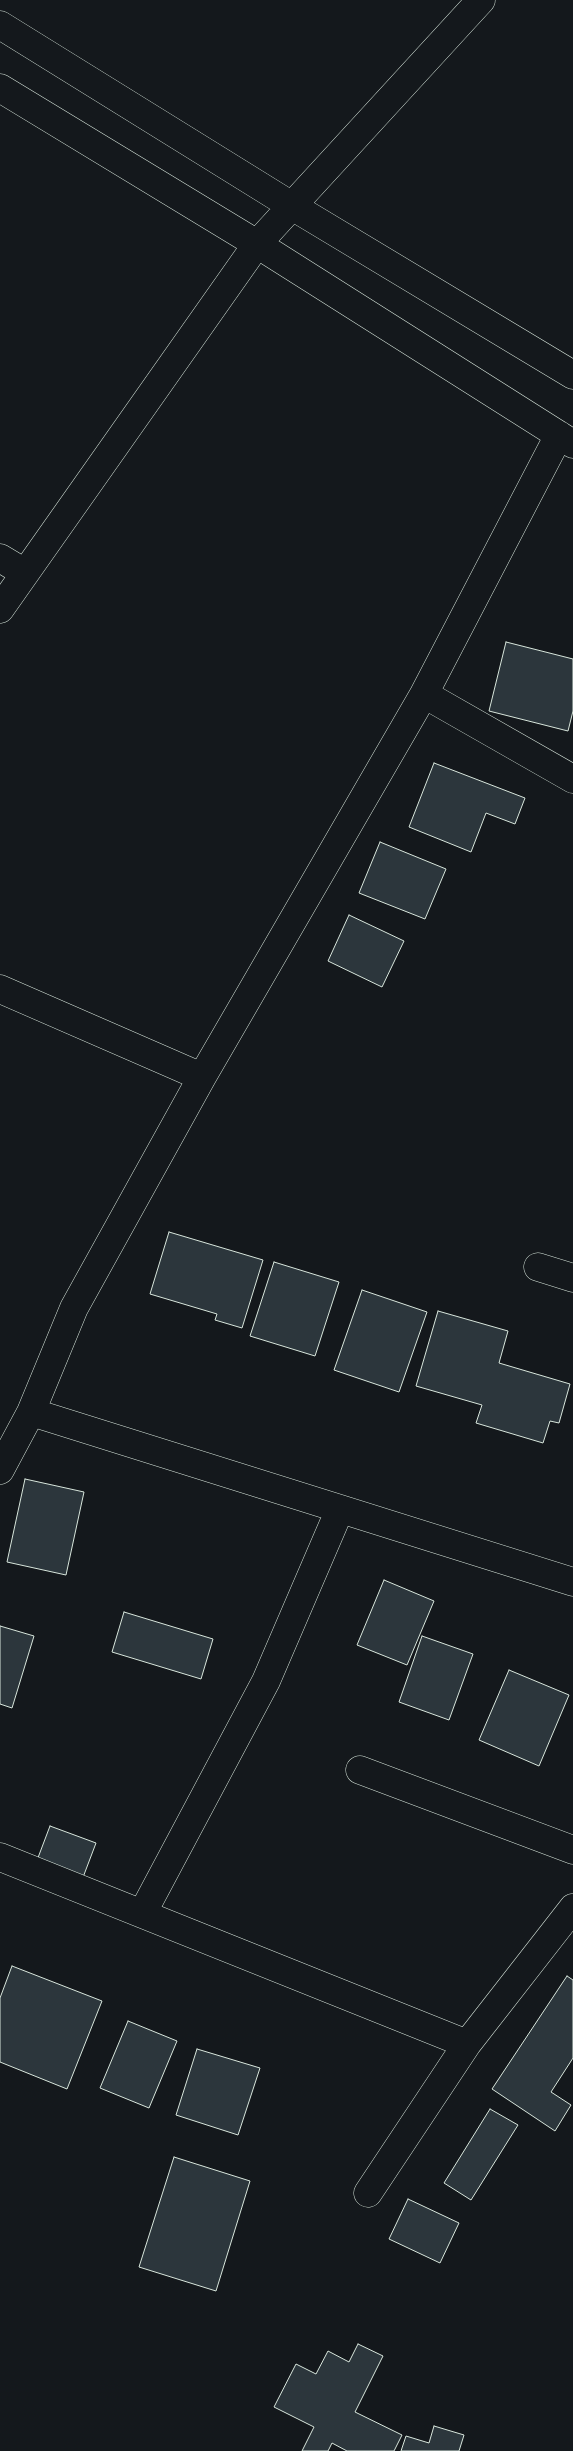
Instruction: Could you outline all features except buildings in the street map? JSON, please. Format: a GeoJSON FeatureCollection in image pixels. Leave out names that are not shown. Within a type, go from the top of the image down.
{"type":"FeatureCollection","features":[{"type":"Feature","properties":{"kind":"street"},"geometry":{"type":"LineString","coordinates":[[0,609],[257,244],[481,0]]}},
{"type":"Feature","properties":{"kind":"street"},"geometry":{"type":"LineString","coordinates":[[0,24],[292,206],[573,375]]}},
{"type":"Feature","properties":{"kind":"street"},"geometry":{"type":"LineString","coordinates":[[0,88],[257,244],[566,440],[424,694],[202,1078],[74,1308],[31,1412],[0,1470]]}},
{"type":"Feature","properties":{"kind":"street"},"geometry":{"type":"LineString","coordinates":[[0,558],[25,573]]}},
{"type":"Feature","properties":{"kind":"street"},"geometry":{"type":"LineString","coordinates":[[424,694],[573,779]]}},
{"type":"Feature","properties":{"kind":"street"},"geometry":{"type":"LineString","coordinates":[[0,990],[202,1078]]}},
{"type":"Feature","properties":{"kind":"street"},"geometry":{"type":"LineString","coordinates":[[538,1267],[573,1278]]}},
{"type":"Feature","properties":{"kind":"street"},"geometry":{"type":"LineString","coordinates":[[31,1412],[573,1582]]}},
{"type":"Feature","properties":{"kind":"street"},"geometry":{"type":"LineString","coordinates":[[142,1914],[266,1681],[340,1509]]}},
{"type":"Feature","properties":{"kind":"street"},"geometry":{"type":"LineString","coordinates":[[360,1770],[573,1850]]}},
{"type":"Feature","properties":{"kind":"street"},"geometry":{"type":"LineString","coordinates":[[0,1857],[467,2044]]}},
{"type":"Feature","properties":{"kind":"street"},"geometry":{"type":"LineString","coordinates":[[368,2192],[467,2044],[573,1908]]}}]}
